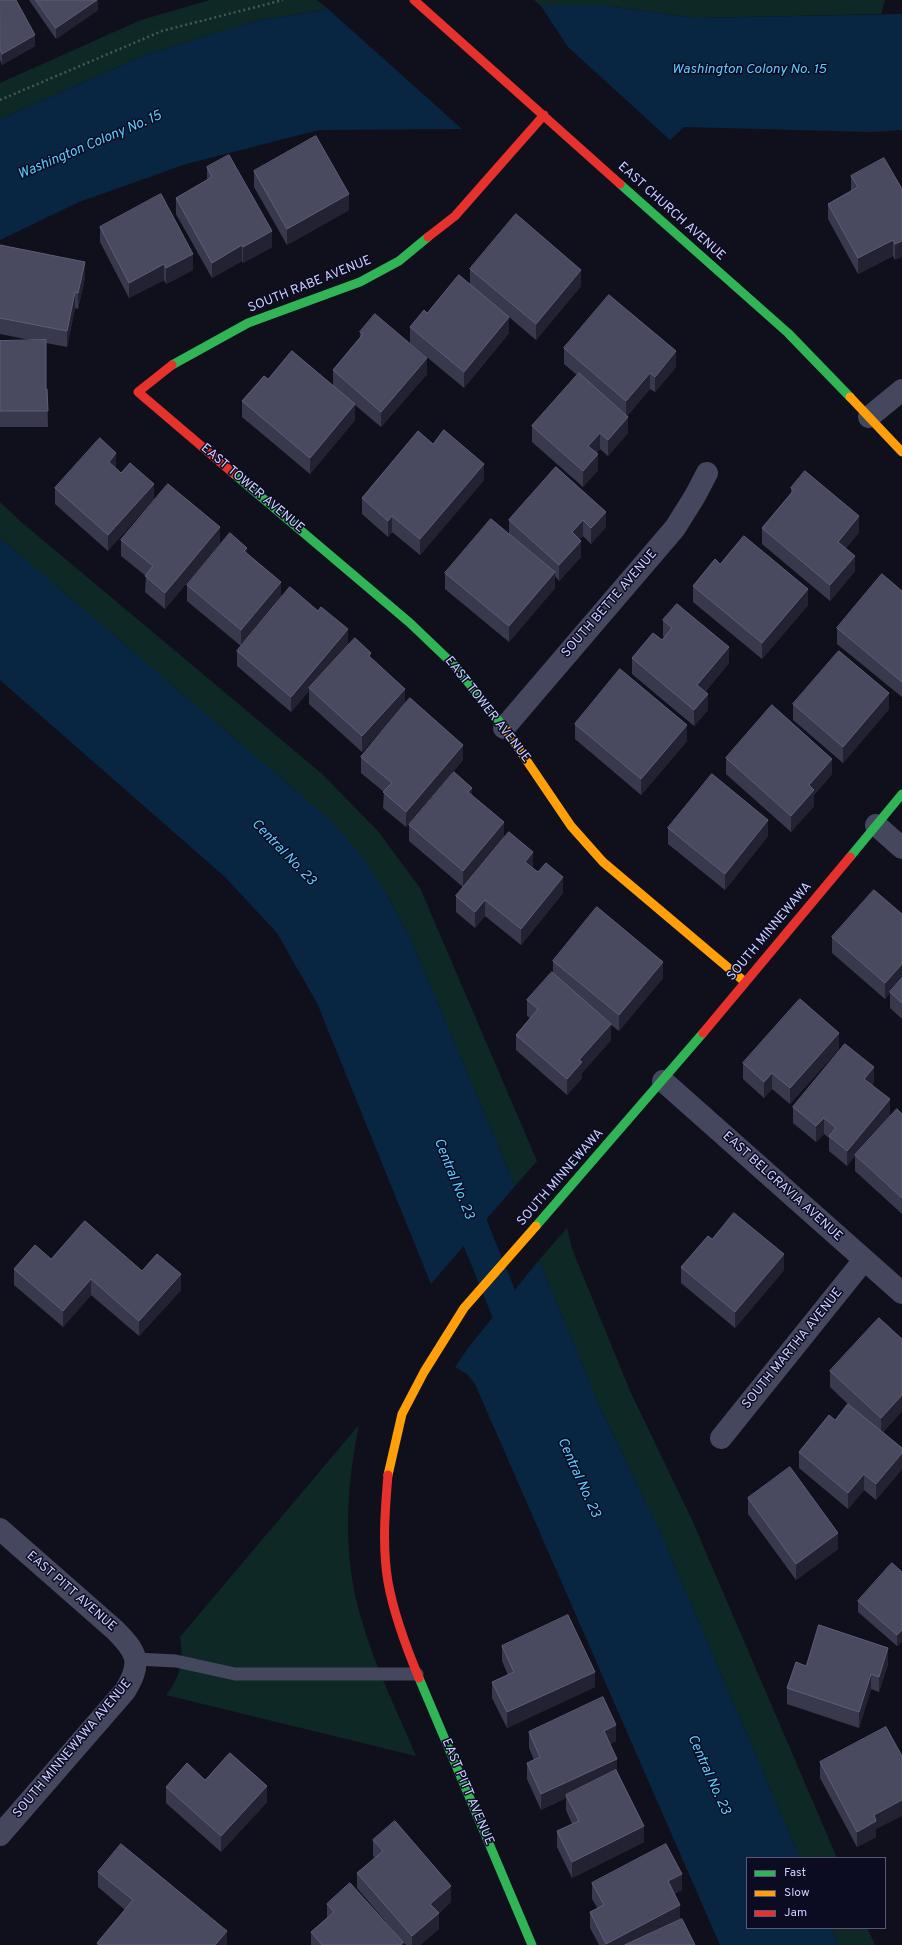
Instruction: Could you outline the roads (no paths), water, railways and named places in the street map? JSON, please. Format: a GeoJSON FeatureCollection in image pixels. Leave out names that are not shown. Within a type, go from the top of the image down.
{"type":"FeatureCollection","features":[{"type":"Feature","properties":{"kind":"street","name":"EAST CHURCH AVENUE"},"geometry":{"type":"LineString","coordinates":[[414,0],[788,333],[902,452]]}},
{"type":"Feature","properties":{"kind":"street","name":"SOUTH RABE AVENUE"},"geometry":{"type":"LineString","coordinates":[[138,392],[177,361],[248,323],[360,282],[399,261],[455,216],[544,115]]}},
{"type":"Feature","properties":{"kind":"street"},"geometry":{"type":"LineString","coordinates":[[869,417],[902,390]]}},
{"type":"Feature","properties":{"kind":"street","name":"EAST TOWER AVENUE"},"geometry":{"type":"LineString","coordinates":[[138,392],[410,623],[455,666],[504,728],[571,826],[603,862],[745,982]]}},
{"type":"Feature","properties":{"kind":"street","name":"SOUTH BETTE AVENUE"},"geometry":{"type":"LineString","coordinates":[[504,728],[675,528],[707,474]]}},
{"type":"Feature","properties":{"kind":"street","name":"SOUTH MINNEWAWA"},"geometry":{"type":"LineString","coordinates":[[403,1639],[388,1581],[384,1522],[388,1469],[402,1414],[428,1365],[464,1308],[663,1081],[902,794]]}},
{"type":"Feature","properties":{"kind":"street"},"geometry":{"type":"LineString","coordinates":[[876,825],[902,848]]}},
{"type":"Feature","properties":{"kind":"street","name":"EAST BELGRAVIA AVENUE"},"geometry":{"type":"LineString","coordinates":[[663,1081],[902,1293]]}},
{"type":"Feature","properties":{"kind":"street","name":"SOUTH MARTHA AVENUE"},"geometry":{"type":"LineString","coordinates":[[721,1438],[864,1260]]}},
{"type":"Feature","properties":{"kind":"street","name":"EAST PITT AVENUE"},"geometry":{"type":"LineString","coordinates":[[0,1529],[115,1630],[129,1644],[136,1659]]}},
{"type":"Feature","properties":{"kind":"street","name":"EAST PITT AVENUE"},"geometry":{"type":"LineString","coordinates":[[403,1639],[532,1945]]}},
{"type":"Feature","properties":{"kind":"street","name":"SOUTH MINNEWAWA AVENUE"},"geometry":{"type":"LineString","coordinates":[[0,1834],[125,1691],[134,1675],[136,1659]]}},
{"type":"Feature","properties":{"kind":"lane"},"geometry":{"type":"LineString","coordinates":[[136,1659],[176,1661],[235,1674],[417,1674]]}},
{"type":"Feature","properties":{"kind":"water","name":"Washington Colony No. 15"},"geometry":{"type":"Polygon","coordinates":[[[541,6],[606,6],[697,18],[902,14],[902,130],[872,132],[684,127],[670,140],[568,47],[541,6]]]}},
{"type":"Feature","properties":{"kind":"water","name":"Washington Colony No. 15"},"geometry":{"type":"Polygon","coordinates":[[[328,9],[462,129],[319,130],[186,164],[79,202],[0,240],[0,119],[145,55],[255,21],[328,9]]]}},
{"type":"Feature","properties":{"kind":"water"},"geometry":{"type":"Polygon","coordinates":[[[0,538],[330,820],[360,854],[388,896],[412,942],[515,1186],[431,1284],[317,1003],[277,933],[225,877],[0,680],[0,538]]]}},
{"type":"Feature","properties":{"kind":"water"},"geometry":{"type":"Polygon","coordinates":[[[539,1260],[599,1405],[661,1534],[800,1857],[746,1857],[746,1929],[831,1929],[839,1945],[720,1945],[475,1384],[467,1374],[455,1367],[468,1348],[539,1260]]]}},
{"type":"Feature","properties":{"kind":"waterway","name":"Central No. 23"},"geometry":{"type":"LineString","coordinates":[[459,1193],[520,1344]]}}]}
